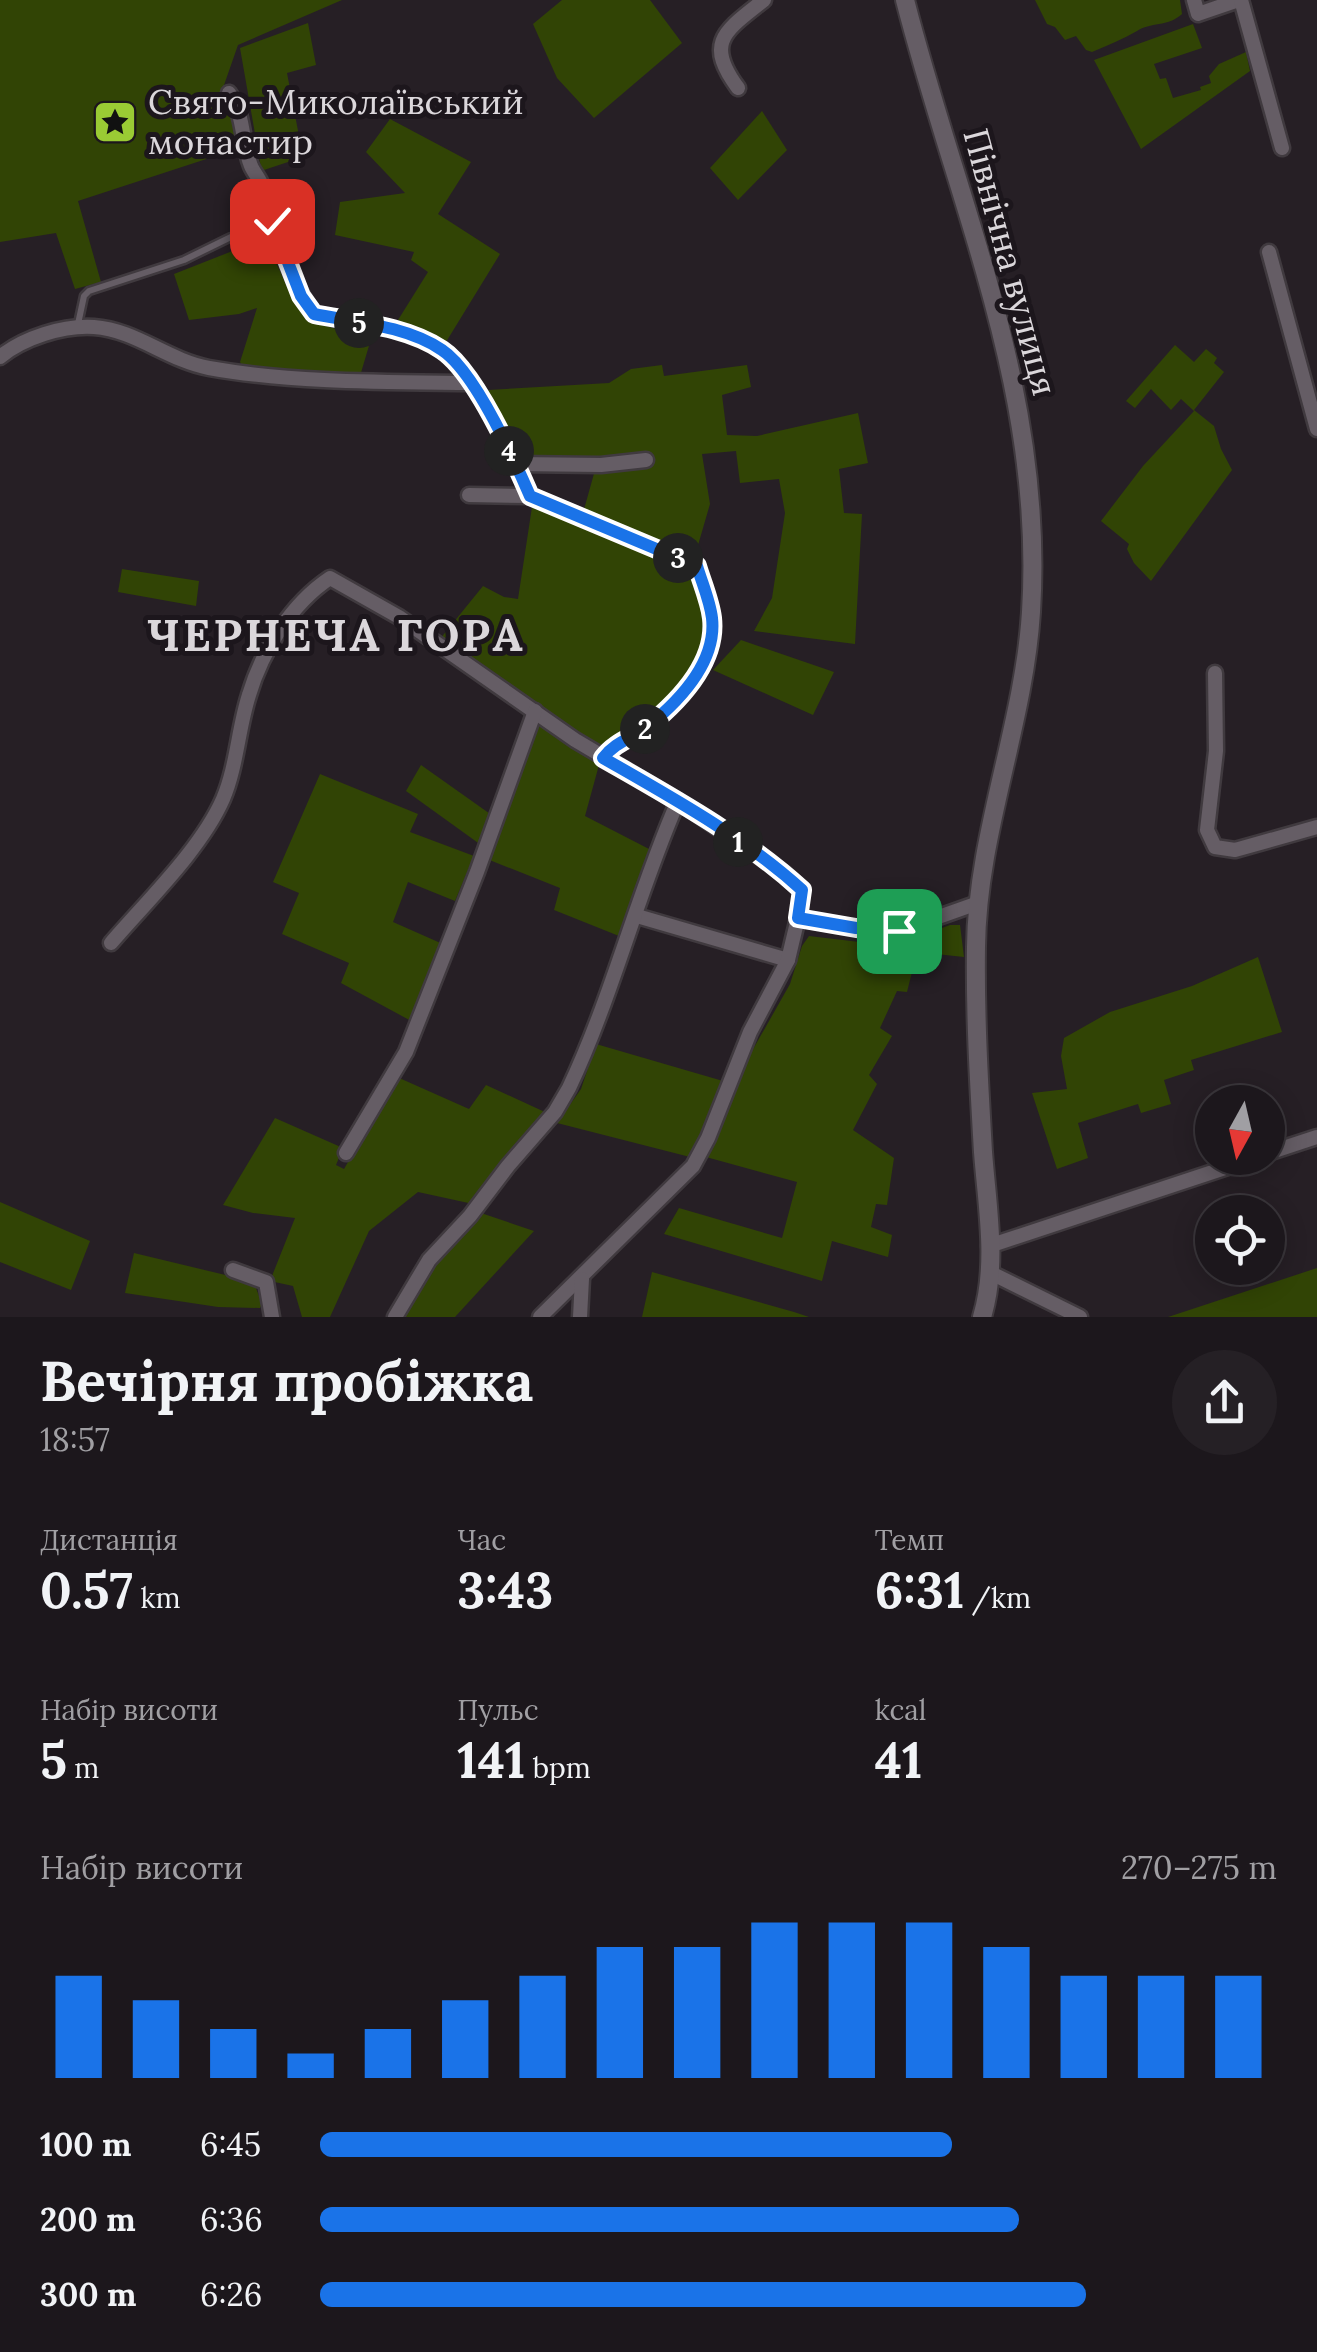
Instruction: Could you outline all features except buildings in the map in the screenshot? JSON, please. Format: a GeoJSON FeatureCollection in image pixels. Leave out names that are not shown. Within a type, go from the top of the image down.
{"type":"FeatureCollection","features":[{"type":"Feature","properties":{"kind":"street"},"geometry":{"type":"LineString","coordinates":[[738,88],[724,68],[720,48],[726,35],[764,0]]}},
{"type":"Feature","properties":{"kind":"street","name":"Північна вулиця"},"geometry":{"type":"LineString","coordinates":[[906,0],[929,92],[1008,350],[1032,497],[1032,612],[1025,668],[978,903],[975,1020],[990,1246],[990,1273],[982,1317]]}},
{"type":"Feature","properties":{"kind":"street"},"geometry":{"type":"LineString","coordinates":[[1194,0],[1198,14],[1240,0],[1282,148]]}},
{"type":"Feature","properties":{"kind":"street"},"geometry":{"type":"LineString","coordinates":[[229,93],[238,105],[251,165],[261,181],[278,239],[301,296],[314,314],[390,329],[439,347],[460,363],[530,496]]}},
{"type":"Feature","properties":{"kind":"street"},"geometry":{"type":"LineString","coordinates":[[1269,252],[1317,428]]}},
{"type":"Feature","properties":{"kind":"street"},"geometry":{"type":"LineString","coordinates":[[0,357],[40,335],[92,326],[137,336],[163,353],[212,368],[470,383]]}},
{"type":"Feature","properties":{"kind":"street"},"geometry":{"type":"LineString","coordinates":[[516,464],[601,465],[646,460]]}},
{"type":"Feature","properties":{"kind":"street"},"geometry":{"type":"LineString","coordinates":[[469,495],[530,496],[697,566],[712,618],[712,646],[668,709],[643,730],[610,748],[603,758]]}},
{"type":"Feature","properties":{"kind":"street"},"geometry":{"type":"LineString","coordinates":[[111,943],[191,848],[222,802],[248,696],[264,653],[294,612],[330,578],[399,617],[603,758],[678,801],[784,873],[802,890],[788,960],[750,1032],[693,1166],[540,1317]]}},
{"type":"Feature","properties":{"kind":"street"},"geometry":{"type":"LineString","coordinates":[[1215,673],[1216,751],[1207,818],[1210,840],[1216,847],[1235,850],[1317,827]]}},
{"type":"Feature","properties":{"kind":"street"},"geometry":{"type":"LineString","coordinates":[[346,1153],[406,1052],[478,872],[535,711]]}},
{"type":"Feature","properties":{"kind":"street"},"geometry":{"type":"LineString","coordinates":[[395,1317],[429,1260],[556,1112],[584,1058],[637,916],[656,851],[678,801]]}},
{"type":"Feature","properties":{"kind":"street"},"geometry":{"type":"LineString","coordinates":[[798,918],[899,931],[978,903]]}},
{"type":"Feature","properties":{"kind":"street"},"geometry":{"type":"LineString","coordinates":[[637,916],[788,960]]}},
{"type":"Feature","properties":{"kind":"street"},"geometry":{"type":"LineString","coordinates":[[1285,1147],[1317,1137]]}},
{"type":"Feature","properties":{"kind":"street"},"geometry":{"type":"LineString","coordinates":[[990,1246],[1204,1175]]}},
{"type":"Feature","properties":{"kind":"street"},"geometry":{"type":"LineString","coordinates":[[233,1270],[266,1282],[272,1317]]}},
{"type":"Feature","properties":{"kind":"street"},"geometry":{"type":"LineString","coordinates":[[990,1273],[1080,1317]]}},
{"type":"Feature","properties":{"kind":"street"},"geometry":{"type":"LineString","coordinates":[[580,1317],[582,1278]]}},
{"type":"Feature","properties":{"kind":"lane"},"geometry":{"type":"LineString","coordinates":[[74,329],[83,315],[84,296],[89,291],[184,260],[250,231],[267,232],[278,239]]}},
{"type":"Feature","properties":{"kind":"green space","name":"Свято-Миколаївський монастир"},"geometry":{"type":"Polygon","coordinates":[[[0,0],[342,0],[238,45],[223,88],[229,93],[240,148],[78,201],[101,282],[75,289],[56,233],[0,242],[0,0]]]}},
{"type":"Feature","properties":{"kind":"green space"},"geometry":{"type":"Polygon","coordinates":[[[562,0],[650,0],[682,43],[594,118],[557,78],[533,24],[562,0]]]}},
{"type":"Feature","properties":{"kind":"green space"},"geometry":{"type":"Polygon","coordinates":[[[1035,0],[1180,0],[1182,14],[1092,52],[1076,36],[1065,40],[1055,27],[1047,24],[1035,0]]]}},
{"type":"Feature","properties":{"kind":"green space"},"geometry":{"type":"Polygon","coordinates":[[[308,23],[316,65],[287,73],[303,157],[264,170],[240,48],[308,23]]]}},
{"type":"Feature","properties":{"kind":"green space"},"geometry":{"type":"Polygon","coordinates":[[[1193,24],[1202,48],[1154,64],[1160,79],[1166,78],[1173,98],[1201,90],[1200,87],[1211,83],[1209,76],[1219,64],[1246,52],[1250,71],[1141,149],[1094,60],[1193,24]]]}},
{"type":"Feature","properties":{"kind":"green space"},"geometry":{"type":"Polygon","coordinates":[[[762,111],[787,150],[738,200],[710,168],[762,111]]]}},
{"type":"Feature","properties":{"kind":"green space"},"geometry":{"type":"Polygon","coordinates":[[[390,119],[471,162],[438,214],[500,254],[446,342],[398,320],[428,272],[411,260],[414,252],[335,235],[340,202],[405,193],[366,152],[390,119]]]}},
{"type":"Feature","properties":{"kind":"green space"},"geometry":{"type":"Polygon","coordinates":[[[263,239],[312,322],[371,339],[360,376],[242,365],[257,308],[189,320],[174,274],[263,239]]]}},
{"type":"Feature","properties":{"kind":"green space"},"geometry":{"type":"Polygon","coordinates":[[[1175,345],[1194,362],[1206,349],[1217,358],[1214,363],[1224,372],[1194,410],[1214,426],[1232,470],[1151,581],[1134,563],[1127,549],[1129,544],[1101,521],[1143,466],[1194,411],[1181,399],[1171,410],[1151,389],[1135,408],[1126,401],[1175,345]]]}},
{"type":"Feature","properties":{"kind":"green space"},"geometry":{"type":"Polygon","coordinates":[[[662,365],[664,376],[747,365],[751,387],[722,395],[727,435],[757,436],[858,413],[868,463],[839,469],[844,513],[862,514],[855,644],[754,631],[772,598],[785,513],[779,479],[740,483],[736,451],[702,454],[710,504],[694,559],[583,513],[595,470],[604,462],[521,459],[483,393],[609,383],[631,369],[662,365]]]}},
{"type":"Feature","properties":{"kind":"green space"},"geometry":{"type":"Polygon","coordinates":[[[532,507],[643,548],[692,572],[705,605],[707,637],[689,677],[656,712],[599,748],[440,639],[483,586],[518,599],[532,507]]]}},
{"type":"Feature","properties":{"kind":"green space"},"geometry":{"type":"Polygon","coordinates":[[[122,569],[199,581],[196,606],[118,592],[122,569]]]}},
{"type":"Feature","properties":{"kind":"green space"},"geometry":{"type":"Polygon","coordinates":[[[741,640],[834,672],[813,715],[713,670],[741,640]]]}},
{"type":"Feature","properties":{"kind":"green space"},"geometry":{"type":"Polygon","coordinates":[[[539,725],[599,765],[585,816],[651,850],[624,938],[554,910],[560,888],[487,859],[539,725]]]}},
{"type":"Feature","properties":{"kind":"green space"},"geometry":{"type":"Polygon","coordinates":[[[421,765],[493,816],[481,845],[406,791],[421,765]]]}},
{"type":"Feature","properties":{"kind":"green space"},"geometry":{"type":"Polygon","coordinates":[[[320,774],[418,814],[410,832],[474,856],[455,901],[408,882],[393,922],[445,945],[413,1022],[341,983],[349,963],[282,934],[299,893],[273,882],[320,774]]]}},
{"type":"Feature","properties":{"kind":"green space"},"geometry":{"type":"Polygon","coordinates":[[[960,925],[964,957],[917,952],[907,992],[897,991],[880,1028],[892,1036],[869,1075],[877,1084],[853,1130],[894,1158],[887,1205],[876,1204],[871,1227],[892,1235],[888,1257],[832,1241],[822,1281],[664,1234],[679,1208],[782,1238],[797,1182],[706,1157],[735,1081],[790,984],[809,936],[885,945],[960,925]]]}},
{"type":"Feature","properties":{"kind":"green space"},"geometry":{"type":"Polygon","coordinates":[[[1258,957],[1282,1032],[1191,1060],[1194,1070],[1164,1080],[1171,1104],[1141,1113],[1138,1104],[1078,1123],[1088,1158],[1057,1169],[1032,1093],[1067,1089],[1061,1056],[1064,1038],[1110,1012],[1192,986],[1258,957]]]}},
{"type":"Feature","properties":{"kind":"green space"},"geometry":{"type":"Polygon","coordinates":[[[596,1044],[723,1081],[690,1157],[557,1123],[581,1089],[596,1044]]]}},
{"type":"Feature","properties":{"kind":"green space"},"geometry":{"type":"Polygon","coordinates":[[[397,1077],[469,1109],[486,1085],[547,1113],[473,1204],[418,1192],[369,1231],[330,1317],[302,1317],[293,1286],[270,1281],[295,1218],[223,1205],[275,1118],[343,1148],[336,1165],[344,1169],[397,1077]]]}},
{"type":"Feature","properties":{"kind":"green space"},"geometry":{"type":"Polygon","coordinates":[[[0,1202],[90,1241],[71,1290],[0,1262],[0,1202]]]}},
{"type":"Feature","properties":{"kind":"green space"},"geometry":{"type":"Polygon","coordinates":[[[478,1212],[534,1231],[455,1317],[398,1317],[421,1281],[478,1212]]]}},
{"type":"Feature","properties":{"kind":"green space"},"geometry":{"type":"Polygon","coordinates":[[[134,1253],[242,1279],[256,1288],[262,1304],[260,1308],[218,1307],[125,1293],[134,1253]]]}},
{"type":"Feature","properties":{"kind":"green space"},"geometry":{"type":"Polygon","coordinates":[[[1317,1268],[1317,1317],[1168,1317],[1265,1285],[1285,1285],[1285,1279],[1317,1268]]]}},
{"type":"Feature","properties":{"kind":"green space"},"geometry":{"type":"Polygon","coordinates":[[[652,1272],[794,1312],[809,1317],[642,1317],[652,1272]]]}},
{"type":"Feature","properties":{"kind":"place","name":"Свято-Миколаївський монастир"},"geometry":{"type":"Point","coordinates":[115,122]}},
{"type":"Feature","properties":{"kind":"district","name":"ЧЕРНЕЧА ГОРА"},"geometry":{"type":"Point","coordinates":[336,635]}},
{"type":"Feature","properties":{"kind":"route"},"geometry":{"type":"LineString","coordinates":[[272,221],[301,296],[314,314],[390,329],[439,347],[460,363],[530,496],[697,566],[712,618],[712,646],[668,709],[643,730],[610,748],[603,758],[678,801],[784,873],[802,890],[798,918],[899,931]]}}]}
